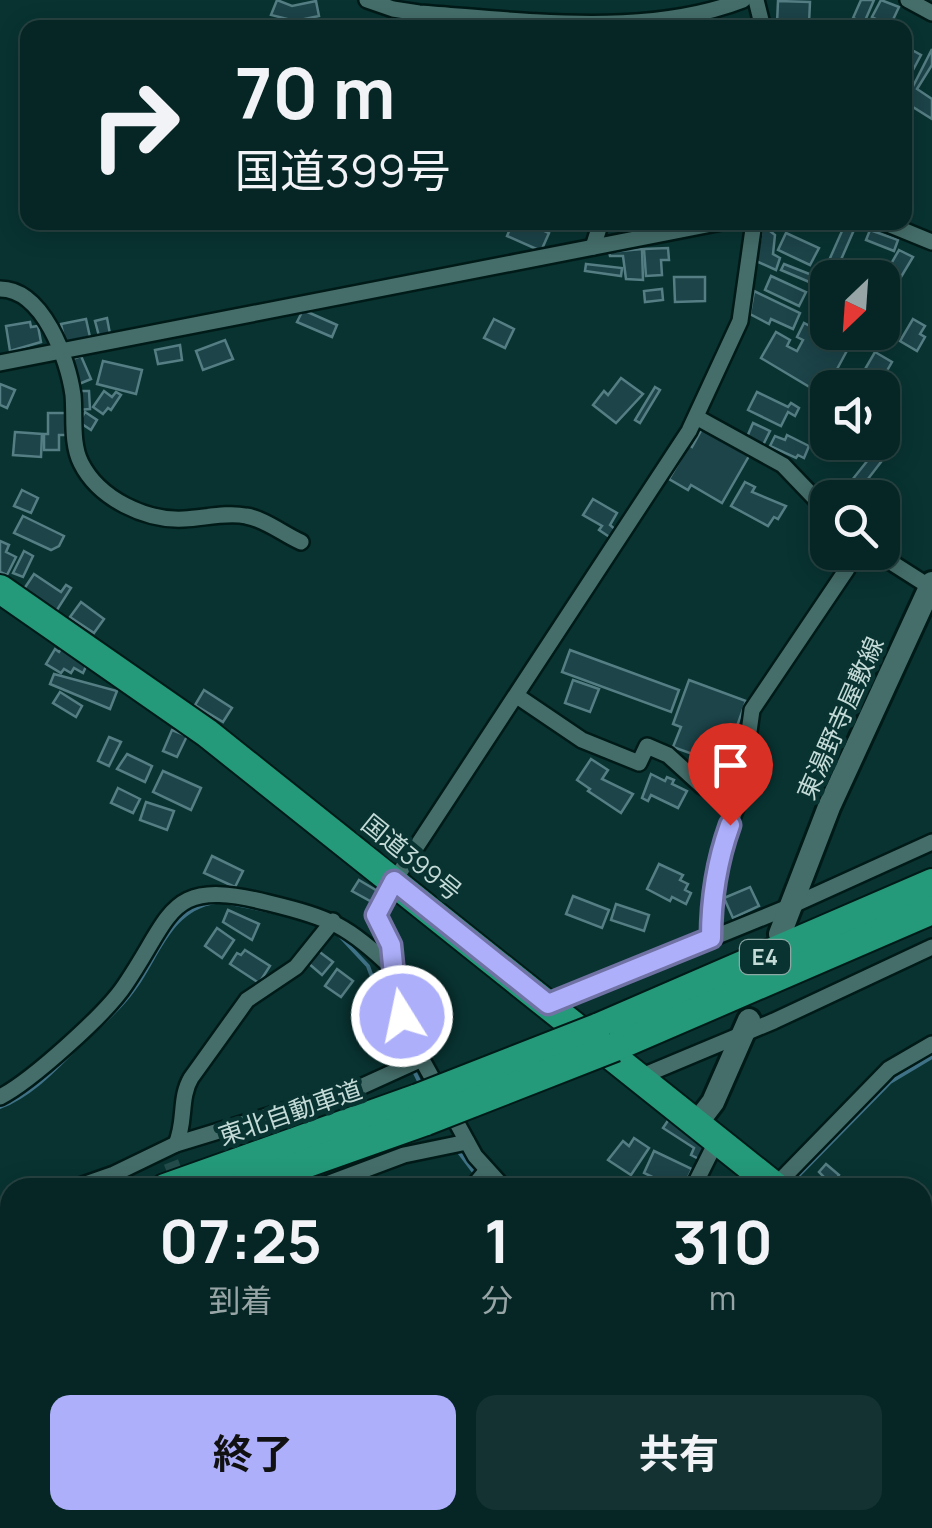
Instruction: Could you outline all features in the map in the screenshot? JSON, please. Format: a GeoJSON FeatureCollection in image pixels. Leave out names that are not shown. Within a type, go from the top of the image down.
{"type":"FeatureCollection","features":[{"type":"Feature","properties":{"kind":"highway","name":"国道399号"},"geometry":{"type":"LineString","coordinates":[[0,588],[206,733],[764,1178]]}},
{"type":"Feature","properties":{"kind":"highway","name":"東北自動車道"},"geometry":{"type":"LineString","coordinates":[[606,1037],[932,883]]}},
{"type":"Feature","properties":{"kind":"highway","name":"東北自動車道"},"geometry":{"type":"LineString","coordinates":[[261,1178],[422,1110],[932,910]]}},
{"type":"Feature","properties":{"kind":"highway","name":"東北自動車道"},"geometry":{"type":"LineString","coordinates":[[170,1161],[422,1110]]}},
{"type":"Feature","properties":{"kind":"main road","name":"東湯野寺屋敷線"},"geometry":{"type":"LineString","coordinates":[[780,934],[829,807],[931,585]]}},
{"type":"Feature","properties":{"kind":"main road"},"geometry":{"type":"LineString","coordinates":[[707,1132],[713,1102],[747,1026]]}},
{"type":"Feature","properties":{"kind":"street"},"geometry":{"type":"LineString","coordinates":[[367,0],[393,10],[497,20]]}},
{"type":"Feature","properties":{"kind":"street"},"geometry":{"type":"LineString","coordinates":[[661,20],[742,0]]}},
{"type":"Feature","properties":{"kind":"street"},"geometry":{"type":"LineString","coordinates":[[908,0],[932,13]]}},
{"type":"Feature","properties":{"kind":"street"},"geometry":{"type":"LineString","coordinates":[[593,247],[598,230]]}},
{"type":"Feature","properties":{"kind":"street"},"geometry":{"type":"LineString","coordinates":[[0,362],[681,230]]}},
{"type":"Feature","properties":{"kind":"street"},"geometry":{"type":"LineString","coordinates":[[479,1178],[415,1062],[396,995],[391,945],[376,915],[394,881],[696,417],[740,322],[753,230]]}},
{"type":"Feature","properties":{"kind":"street"},"geometry":{"type":"LineString","coordinates":[[903,230],[932,242]]}},
{"type":"Feature","properties":{"kind":"street"},"geometry":{"type":"LineString","coordinates":[[0,289],[16,292],[40,309],[72,390],[81,463],[103,491],[158,519],[243,515],[264,521],[301,542]]}},
{"type":"Feature","properties":{"kind":"street"},"geometry":{"type":"LineString","coordinates":[[696,417],[783,465],[810,493]]}},
{"type":"Feature","properties":{"kind":"street"},"geometry":{"type":"LineString","coordinates":[[900,567],[931,585]]}},
{"type":"Feature","properties":{"kind":"street"},"geometry":{"type":"LineString","coordinates":[[711,938],[711,911],[722,846],[737,804],[752,710],[846,570]]}},
{"type":"Feature","properties":{"kind":"street"},"geometry":{"type":"LineString","coordinates":[[517,696],[600,750],[639,763],[647,746],[668,755],[702,786],[737,804]]}},
{"type":"Feature","properties":{"kind":"street"},"geometry":{"type":"LineString","coordinates":[[548,1004],[791,906],[932,842]]}},
{"type":"Feature","properties":{"kind":"street"},"geometry":{"type":"LineString","coordinates":[[0,1097],[37,1072],[120,992],[166,917],[191,899],[224,892],[329,927],[368,945],[394,970]]}},
{"type":"Feature","properties":{"kind":"street"},"geometry":{"type":"LineString","coordinates":[[170,1161],[183,1129],[185,1088],[190,1078],[247,1000],[296,967],[329,927]]}},
{"type":"Feature","properties":{"kind":"street"},"geometry":{"type":"LineString","coordinates":[[640,1077],[747,1026],[932,947]]}},
{"type":"Feature","properties":{"kind":"street"},"geometry":{"type":"LineString","coordinates":[[784,1178],[888,1069],[932,1044]]}},
{"type":"Feature","properties":{"kind":"street"},"geometry":{"type":"LineString","coordinates":[[103,1178],[170,1161],[415,1062]]}},
{"type":"Feature","properties":{"kind":"street"},"geometry":{"type":"LineString","coordinates":[[696,1178],[707,1132]]}},
{"type":"Feature","properties":{"kind":"street"},"geometry":{"type":"LineString","coordinates":[[343,1178],[404,1155],[458,1143]]}},
{"type":"Feature","properties":{"kind":"building"},"geometry":{"type":"Polygon","coordinates":[[[277,0],[292,6],[316,1],[319,16],[291,20],[271,15],[277,0]]]}},
{"type":"Feature","properties":{"kind":"building"},"geometry":{"type":"Polygon","coordinates":[[[861,0],[874,0],[865,20],[853,18],[861,0]]]}},
{"type":"Feature","properties":{"kind":"building"},"geometry":{"type":"Polygon","coordinates":[[[881,0],[899,7],[893,20],[872,17],[881,0]]]}},
{"type":"Feature","properties":{"kind":"building"},"geometry":{"type":"Polygon","coordinates":[[[778,1],[810,2],[809,20],[777,20],[778,1]]]}},
{"type":"Feature","properties":{"kind":"building"},"geometry":{"type":"Polygon","coordinates":[[[932,49],[932,65],[917,89],[932,99],[932,119],[912,106],[912,88],[932,49]]]}},
{"type":"Feature","properties":{"kind":"building"},"geometry":{"type":"Polygon","coordinates":[[[912,50],[921,55],[912,72],[912,50]]]}},
{"type":"Feature","properties":{"kind":"building"},"geometry":{"type":"Polygon","coordinates":[[[510,230],[549,233],[541,251],[507,236],[510,230]]]}},
{"type":"Feature","properties":{"kind":"building"},"geometry":{"type":"Polygon","coordinates":[[[762,230],[770,230],[775,235],[773,254],[780,258],[776,270],[756,261],[762,230]]]}},
{"type":"Feature","properties":{"kind":"building"},"geometry":{"type":"Polygon","coordinates":[[[842,230],[854,230],[841,260],[829,260],[842,230]]]}},
{"type":"Feature","properties":{"kind":"building"},"geometry":{"type":"Polygon","coordinates":[[[870,230],[898,240],[894,251],[866,240],[870,230]]]}},
{"type":"Feature","properties":{"kind":"building"},"geometry":{"type":"Polygon","coordinates":[[[786,233],[819,248],[810,265],[778,250],[786,233]]]}},
{"type":"Feature","properties":{"kind":"building"},"geometry":{"type":"Polygon","coordinates":[[[668,248],[669,260],[661,260],[662,275],[646,276],[644,249],[668,248]]]}},
{"type":"Feature","properties":{"kind":"building"},"geometry":{"type":"Polygon","coordinates":[[[642,249],[643,280],[626,279],[623,256],[610,256],[609,252],[642,249]]]}},
{"type":"Feature","properties":{"kind":"building"},"geometry":{"type":"Polygon","coordinates":[[[899,250],[913,257],[901,277],[900,260],[893,260],[899,250]]]}},
{"type":"Feature","properties":{"kind":"building"},"geometry":{"type":"Polygon","coordinates":[[[586,264],[622,268],[621,276],[585,271],[586,264]]]}},
{"type":"Feature","properties":{"kind":"building"},"geometry":{"type":"Polygon","coordinates":[[[784,264],[810,274],[810,282],[781,270],[784,264]]]}},
{"type":"Feature","properties":{"kind":"building"},"geometry":{"type":"Polygon","coordinates":[[[771,276],[806,292],[799,306],[765,290],[771,276]]]}},
{"type":"Feature","properties":{"kind":"building"},"geometry":{"type":"Polygon","coordinates":[[[674,277],[705,277],[705,301],[675,302],[674,277]]]}},
{"type":"Feature","properties":{"kind":"building"},"geometry":{"type":"Polygon","coordinates":[[[662,289],[663,300],[645,302],[644,291],[662,289]]]}},
{"type":"Feature","properties":{"kind":"building"},"geometry":{"type":"Polygon","coordinates":[[[754,291],[800,313],[793,329],[771,319],[769,324],[750,314],[754,291]]]}},
{"type":"Feature","properties":{"kind":"building"},"geometry":{"type":"Polygon","coordinates":[[[303,310],[337,325],[332,337],[297,322],[303,310]]]}},
{"type":"Feature","properties":{"kind":"building"},"geometry":{"type":"Polygon","coordinates":[[[107,318],[110,334],[99,336],[95,321],[107,318]]]}},
{"type":"Feature","properties":{"kind":"building"},"geometry":{"type":"Polygon","coordinates":[[[86,319],[90,337],[65,342],[61,324],[86,319]]]}},
{"type":"Feature","properties":{"kind":"building"},"geometry":{"type":"Polygon","coordinates":[[[494,319],[514,329],[505,348],[484,338],[494,319]]]}},
{"type":"Feature","properties":{"kind":"building"},"geometry":{"type":"Polygon","coordinates":[[[913,319],[925,326],[920,334],[925,337],[917,351],[900,341],[913,319]]]}},
{"type":"Feature","properties":{"kind":"building"},"geometry":{"type":"Polygon","coordinates":[[[30,322],[31,327],[38,326],[41,342],[10,351],[6,326],[30,322]]]}},
{"type":"Feature","properties":{"kind":"building"},"geometry":{"type":"Polygon","coordinates":[[[804,323],[810,326],[810,350],[847,350],[837,370],[810,370],[810,387],[761,358],[776,332],[790,340],[787,346],[797,351],[803,340],[797,337],[804,323]]]}},
{"type":"Feature","properties":{"kind":"building"},"geometry":{"type":"Polygon","coordinates":[[[225,340],[233,359],[203,370],[196,351],[225,340]]]}},
{"type":"Feature","properties":{"kind":"building"},"geometry":{"type":"Polygon","coordinates":[[[180,345],[182,360],[158,364],[155,350],[180,345]]]}},
{"type":"Feature","properties":{"kind":"building"},"geometry":{"type":"Polygon","coordinates":[[[875,352],[892,362],[887,370],[864,370],[875,352]]]}},
{"type":"Feature","properties":{"kind":"building"},"geometry":{"type":"Polygon","coordinates":[[[81,356],[91,379],[79,384],[70,360],[81,356]]]}},
{"type":"Feature","properties":{"kind":"building"},"geometry":{"type":"Polygon","coordinates":[[[103,361],[142,370],[136,394],[97,384],[103,361]]]}},
{"type":"Feature","properties":{"kind":"building"},"geometry":{"type":"Polygon","coordinates":[[[621,378],[643,394],[616,423],[593,405],[604,391],[608,395],[621,378]]]}},
{"type":"Feature","properties":{"kind":"building"},"geometry":{"type":"Polygon","coordinates":[[[0,384],[15,390],[7,408],[0,405],[0,384]]]}},
{"type":"Feature","properties":{"kind":"building"},"geometry":{"type":"Polygon","coordinates":[[[655,387],[660,390],[640,423],[635,420],[655,387]]]}},
{"type":"Feature","properties":{"kind":"building"},"geometry":{"type":"Polygon","coordinates":[[[77,391],[89,391],[90,409],[78,410],[77,391]]]}},
{"type":"Feature","properties":{"kind":"building"},"geometry":{"type":"Polygon","coordinates":[[[104,391],[112,397],[116,392],[121,395],[111,410],[108,408],[103,414],[93,407],[104,391]]]}},
{"type":"Feature","properties":{"kind":"building"},"geometry":{"type":"Polygon","coordinates":[[[757,392],[799,408],[795,416],[788,412],[781,426],[748,410],[757,392]]]}},
{"type":"Feature","properties":{"kind":"building"},"geometry":{"type":"Polygon","coordinates":[[[85,412],[97,420],[91,430],[79,422],[85,412]]]}},
{"type":"Feature","properties":{"kind":"building"},"geometry":{"type":"Polygon","coordinates":[[[48,413],[66,413],[66,435],[59,435],[59,450],[44,450],[48,413]]]}},
{"type":"Feature","properties":{"kind":"building"},"geometry":{"type":"Polygon","coordinates":[[[753,423],[770,431],[763,445],[747,437],[753,423]]]}},
{"type":"Feature","properties":{"kind":"building"},"geometry":{"type":"Polygon","coordinates":[[[702,429],[749,456],[722,503],[691,485],[688,490],[669,479],[702,429]]]}},
{"type":"Feature","properties":{"kind":"building"},"geometry":{"type":"Polygon","coordinates":[[[15,432],[42,434],[41,457],[13,455],[15,432]]]}},
{"type":"Feature","properties":{"kind":"building"},"geometry":{"type":"Polygon","coordinates":[[[787,435],[809,446],[804,458],[770,446],[775,436],[785,440],[787,435]]]}},
{"type":"Feature","properties":{"kind":"building"},"geometry":{"type":"Polygon","coordinates":[[[868,460],[881,462],[867,480],[852,480],[868,460]]]}},
{"type":"Feature","properties":{"kind":"building"},"geometry":{"type":"Polygon","coordinates":[[[745,482],[755,487],[752,492],[786,506],[768,526],[731,506],[745,482]]]}},
{"type":"Feature","properties":{"kind":"building"},"geometry":{"type":"Polygon","coordinates":[[[22,490],[38,498],[31,513],[14,506],[22,490]]]}},
{"type":"Feature","properties":{"kind":"building"},"geometry":{"type":"Polygon","coordinates":[[[593,499],[617,513],[610,525],[616,530],[611,538],[599,530],[602,526],[583,515],[593,499]]]}},
{"type":"Feature","properties":{"kind":"building"},"geometry":{"type":"Polygon","coordinates":[[[23,516],[64,536],[59,546],[51,550],[14,533],[23,516]]]}},
{"type":"Feature","properties":{"kind":"building"},"geometry":{"type":"Polygon","coordinates":[[[0,541],[9,545],[6,552],[16,557],[7,575],[0,572],[0,541]]]}},
{"type":"Feature","properties":{"kind":"building"},"geometry":{"type":"Polygon","coordinates":[[[24,551],[33,556],[23,577],[13,573],[24,551]]]}},
{"type":"Feature","properties":{"kind":"building"},"geometry":{"type":"Polygon","coordinates":[[[34,574],[61,592],[66,585],[71,588],[55,613],[22,592],[34,574]]]}},
{"type":"Feature","properties":{"kind":"building"},"geometry":{"type":"Polygon","coordinates":[[[81,602],[104,619],[94,633],[70,617],[81,602]]]}},
{"type":"Feature","properties":{"kind":"building"},"geometry":{"type":"Polygon","coordinates":[[[62,647],[89,660],[83,673],[74,668],[71,673],[64,669],[61,673],[46,664],[55,649],[59,652],[62,647]]]}},
{"type":"Feature","properties":{"kind":"building"},"geometry":{"type":"Polygon","coordinates":[[[570,650],[679,690],[671,712],[562,672],[570,650]]]}},
{"type":"Feature","properties":{"kind":"building"},"geometry":{"type":"Polygon","coordinates":[[[54,674],[117,691],[110,709],[50,684],[54,674]]]}},
{"type":"Feature","properties":{"kind":"building"},"geometry":{"type":"Polygon","coordinates":[[[573,680],[599,689],[590,712],[565,703],[573,680]]]}},
{"type":"Feature","properties":{"kind":"building"},"geometry":{"type":"Polygon","coordinates":[[[689,680],[746,701],[723,765],[673,747],[681,727],[673,724],[689,680]]]}},
{"type":"Feature","properties":{"kind":"building"},"geometry":{"type":"Polygon","coordinates":[[[204,690],[232,708],[223,722],[195,705],[204,690]]]}},
{"type":"Feature","properties":{"kind":"building"},"geometry":{"type":"Polygon","coordinates":[[[60,692],[82,706],[76,717],[53,703],[60,692]]]}},
{"type":"Feature","properties":{"kind":"building"},"geometry":{"type":"Polygon","coordinates":[[[172,730],[187,736],[177,757],[163,751],[172,730]]]}},
{"type":"Feature","properties":{"kind":"building"},"geometry":{"type":"Polygon","coordinates":[[[109,737],[121,742],[109,766],[98,761],[109,737]]]}},
{"type":"Feature","properties":{"kind":"building"},"geometry":{"type":"Polygon","coordinates":[[[127,754],[152,766],[145,782],[117,769],[127,754]]]}},
{"type":"Feature","properties":{"kind":"building"},"geometry":{"type":"Polygon","coordinates":[[[591,759],[608,770],[602,779],[633,794],[621,813],[577,780],[591,759]]]}},
{"type":"Feature","properties":{"kind":"building"},"geometry":{"type":"Polygon","coordinates":[[[163,771],[201,788],[191,810],[153,792],[163,771]]]}},
{"type":"Feature","properties":{"kind":"building"},"geometry":{"type":"Polygon","coordinates":[[[651,774],[665,781],[667,777],[674,780],[672,784],[687,791],[678,808],[651,795],[648,801],[642,798],[651,774]]]}},
{"type":"Feature","properties":{"kind":"building"},"geometry":{"type":"Polygon","coordinates":[[[118,788],[140,799],[133,813],[111,803],[118,788]]]}},
{"type":"Feature","properties":{"kind":"building"},"geometry":{"type":"Polygon","coordinates":[[[146,802],[174,811],[167,830],[140,820],[146,802]]]}},
{"type":"Feature","properties":{"kind":"building"},"geometry":{"type":"Polygon","coordinates":[[[212,856],[243,871],[235,887],[204,873],[212,856]]]}},
{"type":"Feature","properties":{"kind":"building"},"geometry":{"type":"Polygon","coordinates":[[[659,864],[683,875],[680,880],[688,884],[685,890],[691,893],[686,904],[647,889],[659,864]]]}},
{"type":"Feature","properties":{"kind":"building"},"geometry":{"type":"Polygon","coordinates":[[[359,880],[379,892],[372,902],[352,891],[359,880]]]}},
{"type":"Feature","properties":{"kind":"building"},"geometry":{"type":"Polygon","coordinates":[[[750,887],[759,906],[733,918],[724,898],[750,887]]]}},
{"type":"Feature","properties":{"kind":"building"},"geometry":{"type":"Polygon","coordinates":[[[573,896],[609,910],[602,928],[566,914],[573,896]]]}},
{"type":"Feature","properties":{"kind":"building"},"geometry":{"type":"Polygon","coordinates":[[[616,904],[649,915],[644,931],[611,920],[616,904]]]}},
{"type":"Feature","properties":{"kind":"building"},"geometry":{"type":"Polygon","coordinates":[[[228,910],[259,924],[252,940],[223,922],[228,910]]]}},
{"type":"Feature","properties":{"kind":"building"},"geometry":{"type":"Polygon","coordinates":[[[217,928],[234,940],[222,958],[205,946],[217,928]]]}},
{"type":"Feature","properties":{"kind":"building"},"geometry":{"type":"Polygon","coordinates":[[[245,950],[270,966],[259,983],[230,964],[237,953],[241,955],[245,950]]]}},
{"type":"Feature","properties":{"kind":"building"},"geometry":{"type":"Polygon","coordinates":[[[317,950],[333,962],[322,975],[307,962],[317,950]]]}},
{"type":"Feature","properties":{"kind":"building"},"geometry":{"type":"Polygon","coordinates":[[[337,969],[353,981],[341,997],[325,986],[337,969]]]}},
{"type":"Feature","properties":{"kind":"building"},"geometry":{"type":"Polygon","coordinates":[[[669,1119],[706,1145],[699,1159],[691,1155],[694,1148],[663,1128],[669,1119]]]}},
{"type":"Feature","properties":{"kind":"building"},"geometry":{"type":"Polygon","coordinates":[[[634,1138],[649,1148],[631,1175],[608,1160],[623,1141],[629,1146],[634,1138]]]}},
{"type":"Feature","properties":{"kind":"building"},"geometry":{"type":"Polygon","coordinates":[[[654,1151],[692,1169],[688,1178],[654,1178],[644,1173],[654,1151]]]}},
{"type":"Feature","properties":{"kind":"building"},"geometry":{"type":"Polygon","coordinates":[[[826,1164],[839,1175],[825,1178],[819,1172],[826,1164]]]}},
{"type":"Feature","properties":{"kind":"waterway"},"geometry":{"type":"LineString","coordinates":[[92,1033],[131,993],[177,923],[188,913],[216,902]]}},
{"type":"Feature","properties":{"kind":"waterway"},"geometry":{"type":"LineString","coordinates":[[225,902],[284,914]]}},
{"type":"Feature","properties":{"kind":"waterway"},"geometry":{"type":"LineString","coordinates":[[339,935],[368,966],[409,1060]]}},
{"type":"Feature","properties":{"kind":"waterway"},"geometry":{"type":"LineString","coordinates":[[0,1107],[35,1086],[85,1039]]}},
{"type":"Feature","properties":{"kind":"waterway"},"geometry":{"type":"LineString","coordinates":[[796,1178],[890,1082],[932,1057]]}},
{"type":"Feature","properties":{"kind":"waterway"},"geometry":{"type":"LineString","coordinates":[[413,1069],[422,1087]]}},
{"type":"Feature","properties":{"kind":"waterway"},"geometry":{"type":"LineString","coordinates":[[456,1148],[477,1176]]}},
{"type":"Feature","properties":{"kind":"tunnel"},"geometry":{"type":"LineString","coordinates":[[171,1162],[177,1178]]}},
{"type":"Feature","properties":{"kind":"route"},"geometry":{"type":"LineString","coordinates":[[402,1016],[391,945],[376,915],[394,881],[548,1004],[711,938],[711,911],[722,846],[730,825]]}}]}
